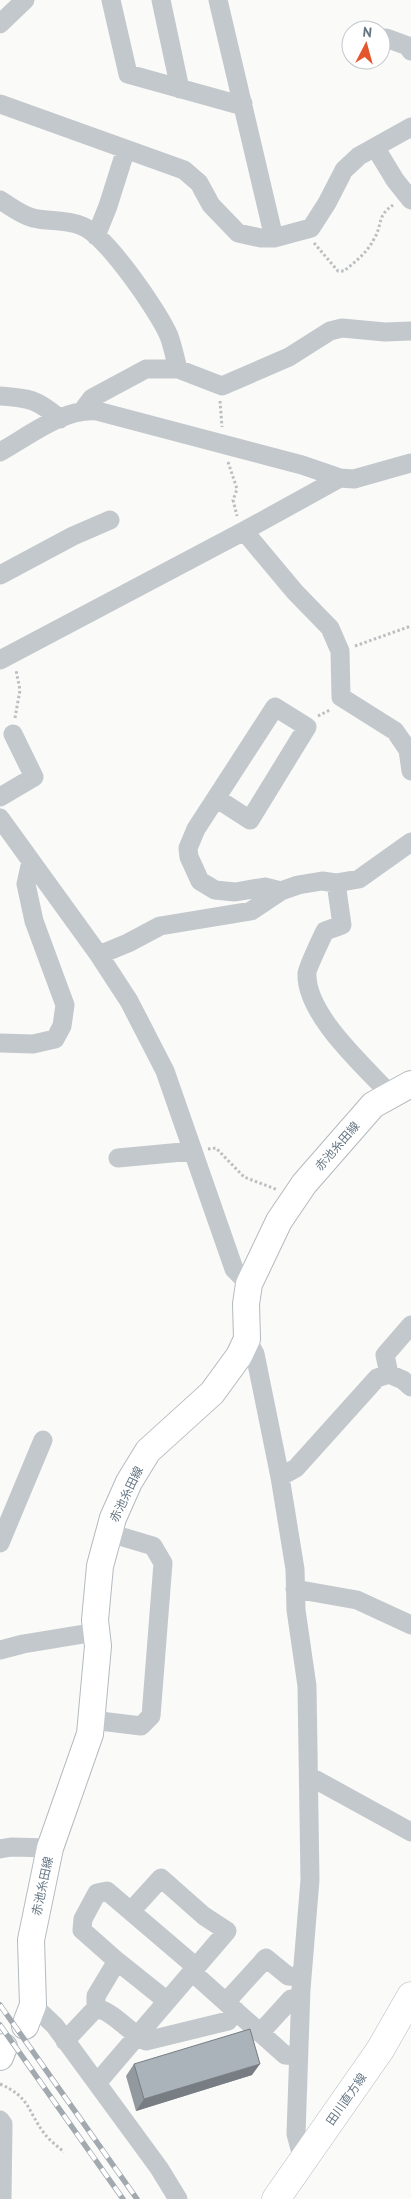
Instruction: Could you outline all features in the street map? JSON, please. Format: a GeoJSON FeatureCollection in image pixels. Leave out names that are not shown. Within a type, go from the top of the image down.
{"type":"FeatureCollection","features":[{"type":"Feature","properties":{"kind":"main road","name":"赤池糸田線"},"geometry":{"type":"LineString","coordinates":[[29,2015],[31,1940],[50,1848],[90,1734],[98,1646],[95,1620],[100,1566],[113,1518],[129,1482],[148,1452],[162,1436],[212,1393],[239,1356],[247,1339],[246,1304],[249,1284],[279,1221],[295,1197],[304,1184],[374,1104],[401,1089]]}},
{"type":"Feature","properties":{"kind":"main road","name":"田川直方線"},"geometry":{"type":"LineString","coordinates":[[276,2199],[380,2050],[411,1996]]}},
{"type":"Feature","properties":{"kind":"street"},"geometry":{"type":"LineString","coordinates":[[0,24],[25,0]]}},
{"type":"Feature","properties":{"kind":"street"},"geometry":{"type":"LineString","coordinates":[[111,0],[128,74],[236,104],[243,103]]}},
{"type":"Feature","properties":{"kind":"street"},"geometry":{"type":"LineString","coordinates":[[161,0],[180,89]]}},
{"type":"Feature","properties":{"kind":"street"},"geometry":{"type":"LineString","coordinates":[[218,0],[274,238]]}},
{"type":"Feature","properties":{"kind":"street"},"geometry":{"type":"LineString","coordinates":[[391,40],[408,46],[411,51]]}},
{"type":"Feature","properties":{"kind":"street"},"geometry":{"type":"LineString","coordinates":[[0,104],[184,170],[198,183],[211,205],[238,233],[261,238],[274,238],[311,228],[327,203],[344,170],[358,156],[411,127]]}},
{"type":"Feature","properties":{"kind":"street"},"geometry":{"type":"LineString","coordinates":[[375,147],[408,193]]}},
{"type":"Feature","properties":{"kind":"street"},"geometry":{"type":"LineString","coordinates":[[96,236],[108,206],[126,149]]}},
{"type":"Feature","properties":{"kind":"street"},"geometry":{"type":"LineString","coordinates":[[0,200],[22,214],[34,218],[61,220],[84,226],[96,236],[136,283],[168,335],[178,369]]}},
{"type":"Feature","properties":{"kind":"street"},"geometry":{"type":"LineString","coordinates":[[84,410],[92,398],[146,369],[178,369],[222,386],[289,357],[336,329],[385,332],[411,331]]}},
{"type":"Feature","properties":{"kind":"street"},"geometry":{"type":"LineString","coordinates":[[0,396],[28,398],[45,406],[60,418]]}},
{"type":"Feature","properties":{"kind":"street"},"geometry":{"type":"LineString","coordinates":[[0,452],[60,418],[84,410],[97,411],[223,444],[340,478],[354,478],[411,463]]}},
{"type":"Feature","properties":{"kind":"street"},"geometry":{"type":"LineString","coordinates":[[7,656],[340,478]]}},
{"type":"Feature","properties":{"kind":"street"},"geometry":{"type":"LineString","coordinates":[[0,575],[73,536],[110,520]]}},
{"type":"Feature","properties":{"kind":"street"},"geometry":{"type":"LineString","coordinates":[[244,531],[295,592],[330,628],[340,651],[341,696],[354,707],[394,731],[408,750],[411,771]]}},
{"type":"Feature","properties":{"kind":"street"},"geometry":{"type":"LineString","coordinates":[[216,798],[250,820],[307,727],[275,707],[216,798],[196,829],[188,848],[189,857],[200,881],[215,890],[235,892],[265,887],[281,891]]}},
{"type":"Feature","properties":{"kind":"street"},"geometry":{"type":"LineString","coordinates":[[0,797],[34,777],[13,734]]}},
{"type":"Feature","properties":{"kind":"street"},"geometry":{"type":"LineString","coordinates":[[0,818],[99,955],[129,1001],[165,1071],[234,1269],[249,1284]]}},
{"type":"Feature","properties":{"kind":"street"},"geometry":{"type":"LineString","coordinates":[[99,955],[128,943],[160,926],[251,911],[281,891],[298,885],[322,881],[336,884],[359,879],[411,842]]}},
{"type":"Feature","properties":{"kind":"street"},"geometry":{"type":"LineString","coordinates":[[0,1043],[33,1044],[55,1039],[62,1026],[66,1005],[34,921],[26,884],[31,861]]}},
{"type":"Feature","properties":{"kind":"street"},"geometry":{"type":"LineString","coordinates":[[336,884],[342,909],[342,925],[325,931],[307,972],[312,995],[332,1034],[401,1089]]}},
{"type":"Feature","properties":{"kind":"street"},"geometry":{"type":"LineString","coordinates":[[118,1158],[193,1151]]}},
{"type":"Feature","properties":{"kind":"street"},"geometry":{"type":"LineString","coordinates":[[389,1374],[385,1355],[411,1325]]}},
{"type":"Feature","properties":{"kind":"street"},"geometry":{"type":"LineString","coordinates":[[247,1339],[255,1354],[280,1477],[295,1569],[307,1686],[310,1880],[300,2000],[296,2134],[303,2160]]}},
{"type":"Feature","properties":{"kind":"street"},"geometry":{"type":"LineString","coordinates":[[280,1477],[296,1468],[378,1378],[389,1374],[411,1387]]}},
{"type":"Feature","properties":{"kind":"street"},"geometry":{"type":"LineString","coordinates":[[0,1542],[43,1440]]}},
{"type":"Feature","properties":{"kind":"street"},"geometry":{"type":"LineString","coordinates":[[92,1720],[141,1726],[151,1716],[163,1563],[152,1546],[109,1532]]}},
{"type":"Feature","properties":{"kind":"street"},"geometry":{"type":"LineString","coordinates":[[296,1589],[357,1600],[411,1625]]}},
{"type":"Feature","properties":{"kind":"street"},"geometry":{"type":"LineString","coordinates":[[0,1650],[23,1644],[96,1632]]}},
{"type":"Feature","properties":{"kind":"street"},"geometry":{"type":"LineString","coordinates":[[309,1776],[411,1832]]}},
{"type":"Feature","properties":{"kind":"street"},"geometry":{"type":"LineString","coordinates":[[0,1849],[11,1847],[50,1848]]}},
{"type":"Feature","properties":{"kind":"street"},"geometry":{"type":"LineString","coordinates":[[97,2083],[227,1931],[204,1916],[160,1878],[131,1911]]}},
{"type":"Feature","properties":{"kind":"street"},"geometry":{"type":"LineString","coordinates":[[167,2001],[82,1930],[83,1920],[97,1893],[107,1891],[194,1969],[231,2007],[285,2055],[298,2056]]}},
{"type":"Feature","properties":{"kind":"street"},"geometry":{"type":"LineString","coordinates":[[96,2008],[106,2010],[137,2037],[146,2042],[228,2021],[231,2007],[266,1958],[288,1976],[302,1977]]}},
{"type":"Feature","properties":{"kind":"street"},"geometry":{"type":"LineString","coordinates":[[65,2040],[96,2008],[96,1996],[117,1961]]}},
{"type":"Feature","properties":{"kind":"street"},"geometry":{"type":"LineString","coordinates":[[260,2033],[291,1999],[300,2000]]}},
{"type":"Feature","properties":{"kind":"street"},"geometry":{"type":"LineString","coordinates":[[29,2015],[55,2026],[159,2168],[178,2199]]}},
{"type":"Feature","properties":{"kind":"street"},"geometry":{"type":"LineString","coordinates":[[0,2120],[3,2124],[2,2199]]}},
{"type":"Feature","properties":{"kind":"path"},"geometry":{"type":"LineString","coordinates":[[311,228],[314,245],[338,271],[344,272],[363,254],[375,238],[384,212],[408,193]]}},
{"type":"Feature","properties":{"kind":"path"},"geometry":{"type":"LineString","coordinates":[[222,386],[220,400],[223,444],[237,489],[233,500],[237,516],[244,531]]}},
{"type":"Feature","properties":{"kind":"path"},"geometry":{"type":"LineString","coordinates":[[340,651],[411,626]]}},
{"type":"Feature","properties":{"kind":"path"},"geometry":{"type":"LineString","coordinates":[[7,656],[20,690],[13,734]]}},
{"type":"Feature","properties":{"kind":"path"},"geometry":{"type":"LineString","coordinates":[[307,727],[319,714],[333,709],[354,707]]}},
{"type":"Feature","properties":{"kind":"path"},"geometry":{"type":"LineString","coordinates":[[193,1151],[216,1148],[244,1178],[295,1197]]}},
{"type":"Feature","properties":{"kind":"path"},"geometry":{"type":"LineString","coordinates":[[0,2084],[12,2089],[29,2106],[44,2133],[64,2152]]}},
{"type":"Feature","properties":{"kind":"building"},"geometry":{"type":"Polygon","coordinates":[[[250,2029],[260,2064],[144,2099],[134,2064],[250,2029]]]}},
{"type":"Feature","properties":{"kind":"railway"},"geometry":{"type":"LineString","coordinates":[[0,2005],[137,2199]]}},
{"type":"Feature","properties":{"kind":"railway"},"geometry":{"type":"LineString","coordinates":[[0,2025],[123,2199]]}}]}
